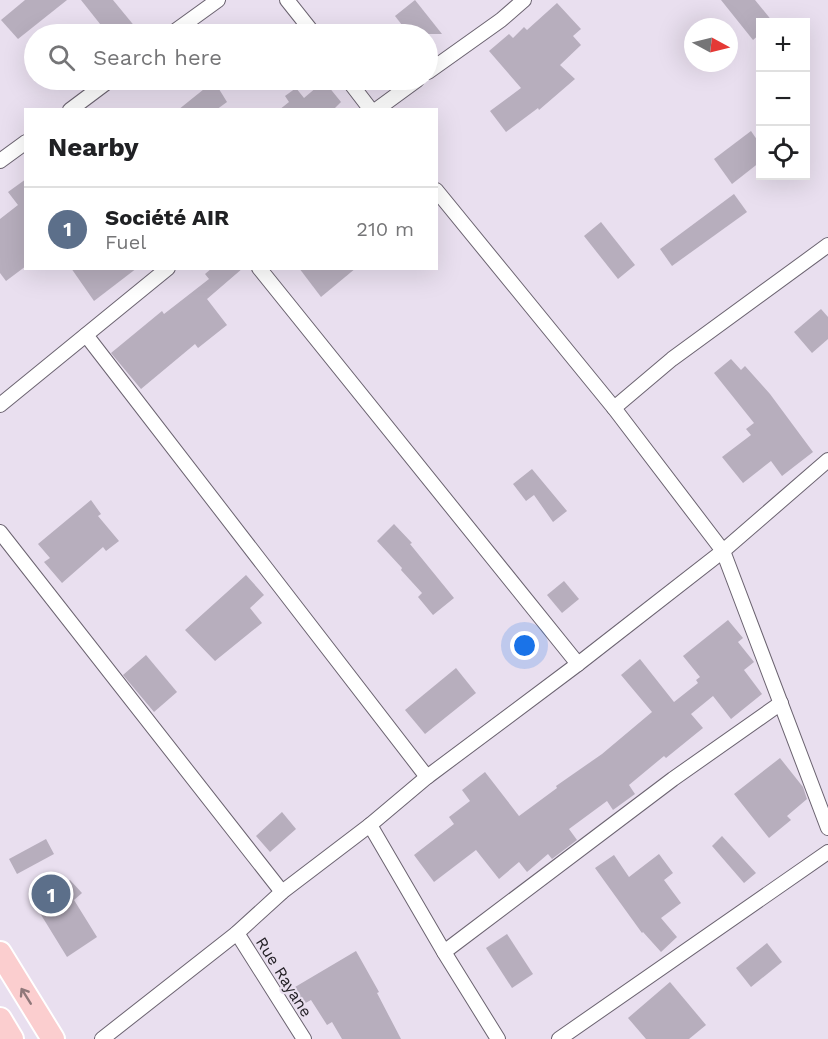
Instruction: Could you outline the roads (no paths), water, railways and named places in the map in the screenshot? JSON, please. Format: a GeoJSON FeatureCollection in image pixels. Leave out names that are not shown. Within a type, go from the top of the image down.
{"type":"FeatureCollection","features":[{"type":"Feature","properties":{"kind":"main road"},"geometry":{"type":"LineString","coordinates":[[0,953],[53,1039]]}},
{"type":"Feature","properties":{"kind":"main road"},"geometry":{"type":"LineString","coordinates":[[0,1019],[12,1039]]}},
{"type":"Feature","properties":{"kind":"street"},"geometry":{"type":"LineString","coordinates":[[185,24],[218,0]]}},
{"type":"Feature","properties":{"kind":"street"},"geometry":{"type":"LineString","coordinates":[[288,0],[306,24]]}},
{"type":"Feature","properties":{"kind":"street"},"geometry":{"type":"LineString","coordinates":[[438,65],[501,20],[524,0]]}},
{"type":"Feature","properties":{"kind":"street"},"geometry":{"type":"LineString","coordinates":[[73,108],[97,90]]}},
{"type":"Feature","properties":{"kind":"street"},"geometry":{"type":"LineString","coordinates":[[356,90],[369,108]]}},
{"type":"Feature","properties":{"kind":"street"},"geometry":{"type":"LineString","coordinates":[[379,108],[403,90]]}},
{"type":"Feature","properties":{"kind":"street"},"geometry":{"type":"LineString","coordinates":[[0,161],[24,143]]}},
{"type":"Feature","properties":{"kind":"street"},"geometry":{"type":"LineString","coordinates":[[438,192],[614,408],[723,551],[828,828]]}},
{"type":"Feature","properties":{"kind":"street"},"geometry":{"type":"LineString","coordinates":[[614,408],[672,359],[828,244]]}},
{"type":"Feature","properties":{"kind":"street"},"geometry":{"type":"LineString","coordinates":[[0,405],[166,270]]}},
{"type":"Feature","properties":{"kind":"street"},"geometry":{"type":"LineString","coordinates":[[261,270],[578,664]]}},
{"type":"Feature","properties":{"kind":"street"},"geometry":{"type":"LineString","coordinates":[[86,335],[427,777]]}},
{"type":"Feature","properties":{"kind":"street"},"geometry":{"type":"LineString","coordinates":[[102,1039],[237,933],[282,892],[370,825],[427,777],[578,664],[723,551],[828,460]]}},
{"type":"Feature","properties":{"kind":"street"},"geometry":{"type":"LineString","coordinates":[[0,532],[282,892]]}},
{"type":"Feature","properties":{"kind":"street"},"geometry":{"type":"LineString","coordinates":[[444,952],[637,806],[781,703]]}},
{"type":"Feature","properties":{"kind":"street"},"geometry":{"type":"LineString","coordinates":[[370,825],[498,1039]]}},
{"type":"Feature","properties":{"kind":"street"},"geometry":{"type":"LineString","coordinates":[[559,1039],[828,852]]}},
{"type":"Feature","properties":{"kind":"street","name":"Rue Rayane"},"geometry":{"type":"LineString","coordinates":[[237,933],[304,1039]]}},
{"type":"Feature","properties":{"kind":"place","name":"Société AIR"},"geometry":{"type":"Point","coordinates":[51,894]}}]}
